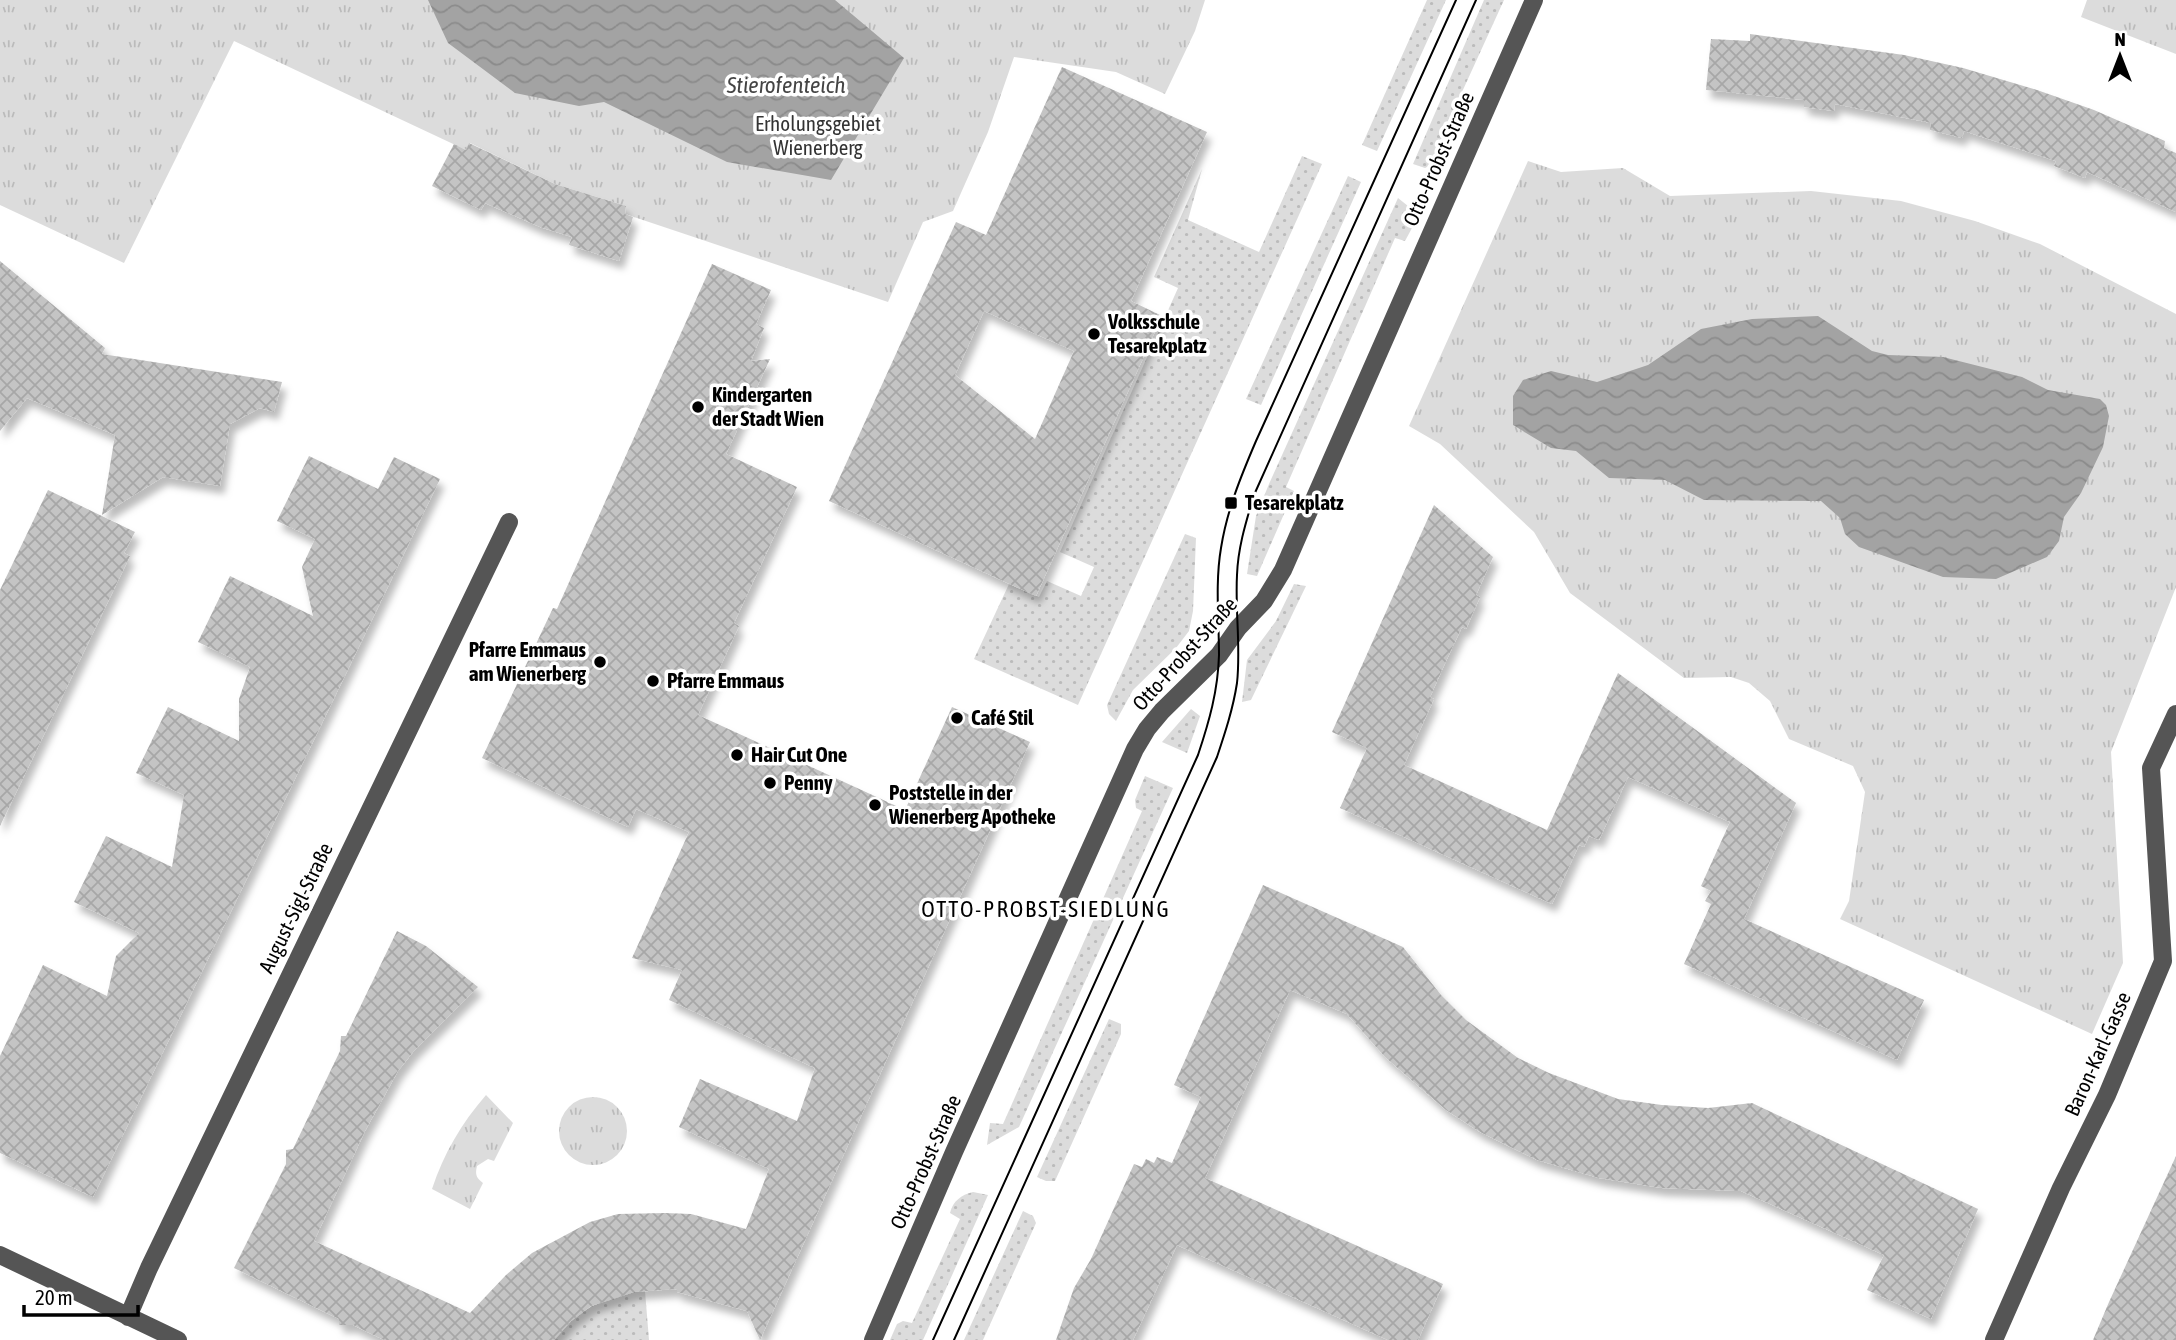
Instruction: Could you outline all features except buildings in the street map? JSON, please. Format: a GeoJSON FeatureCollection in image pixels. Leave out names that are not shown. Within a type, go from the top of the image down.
{"type":"FeatureCollection","features":[{"type":"Feature","properties":{"kind":"street","name":"Otto-Probst-Straße"},"geometry":{"type":"LineString","coordinates":[[873,1340],[954,1152],[1135,749],[1162,711],[1219,654],[1238,628],[1264,601],[1283,570],[1534,0]]}},
{"type":"Feature","properties":{"kind":"street","name":"August-Sigl-Straße"},"geometry":{"type":"LineString","coordinates":[[128,1317],[311,929],[509,522]]}},
{"type":"Feature","properties":{"kind":"street","name":"Baron-Karl-Gasse"},"geometry":{"type":"LineString","coordinates":[[1994,1340],[2061,1188],[2107,1095],[2163,961],[2151,768],[2176,714]]}},
{"type":"Feature","properties":{"kind":"street"},"geometry":{"type":"LineString","coordinates":[[0,1255],[178,1340]]}},
{"type":"Feature","properties":{"kind":"green space","name":"Erholungsgebiet Wienerberg"},"geometry":{"type":"Polygon","coordinates":[[[0,0],[1205,0],[1195,31],[1165,94],[1116,72],[1014,57],[988,132],[953,211],[923,222],[888,302],[625,214],[626,206],[555,184],[470,143],[466,150],[234,41],[124,263],[0,205],[0,0]]]}},
{"type":"Feature","properties":{"kind":"green space"},"geometry":{"type":"Polygon","coordinates":[[[1427,0],[1446,0],[1377,151],[1362,145],[1427,0]]]}},
{"type":"Feature","properties":{"kind":"green space"},"geometry":{"type":"Polygon","coordinates":[[[1484,0],[1504,0],[1441,138],[1449,146],[1444,158],[1425,168],[1413,164],[1484,0]]]}},
{"type":"Feature","properties":{"kind":"green space"},"geometry":{"type":"Polygon","coordinates":[[[2087,0],[2176,0],[2176,54],[2081,17],[2087,0]]]}},
{"type":"Feature","properties":{"kind":"green space"},"geometry":{"type":"Polygon","coordinates":[[[1302,156],[1322,164],[1078,705],[974,659],[1009,584],[1039,597],[1047,581],[1081,596],[1094,567],[1060,552],[1178,288],[1154,277],[1202,169],[1188,220],[1259,252],[1302,156]]]}},
{"type":"Feature","properties":{"kind":"green space"},"geometry":{"type":"Polygon","coordinates":[[[1528,161],[1561,172],[1623,168],[1670,196],[1811,191],[1901,201],[1975,221],[2040,244],[2176,314],[2176,587],[2111,752],[2123,963],[2092,1034],[1840,919],[1849,901],[1865,792],[1853,766],[1789,739],[1770,701],[1749,683],[1731,677],[1684,678],[1570,593],[1534,532],[1440,444],[1409,426],[1528,161]]]}},
{"type":"Feature","properties":{"kind":"green space"},"geometry":{"type":"Polygon","coordinates":[[[1348,176],[1361,182],[1261,405],[1246,399],[1348,176]]]}},
{"type":"Feature","properties":{"kind":"green space"},"geometry":{"type":"Polygon","coordinates":[[[1398,198],[1413,210],[1412,228],[1405,241],[1395,238],[1286,487],[1294,491],[1257,576],[1247,574],[1256,516],[1398,198]]]}},
{"type":"Feature","properties":{"kind":"green space"},"geometry":{"type":"Polygon","coordinates":[[[1185,534],[1196,538],[1193,611],[1189,631],[1176,648],[1133,690],[1116,721],[1109,714],[1107,705],[1185,534]]]}},
{"type":"Feature","properties":{"kind":"green space"},"geometry":{"type":"Polygon","coordinates":[[[1294,584],[1306,586],[1251,700],[1242,702],[1247,660],[1276,621],[1294,584]]]}},
{"type":"Feature","properties":{"kind":"green space"},"geometry":{"type":"Polygon","coordinates":[[[1191,709],[1200,716],[1187,753],[1162,742],[1191,709]]]}},
{"type":"Feature","properties":{"kind":"green space"},"geometry":{"type":"Polygon","coordinates":[[[1145,776],[1173,788],[1019,1127],[987,1145],[990,1123],[1003,1124],[1142,811],[1136,808],[1135,800],[1145,776]]]}},
{"type":"Feature","properties":{"kind":"green space"},"geometry":{"type":"Polygon","coordinates":[[[1109,1019],[1121,1024],[1121,1034],[1055,1181],[1046,1181],[1037,1177],[1109,1019]]]}},
{"type":"Feature","properties":{"kind":"green space"},"geometry":{"type":"Polygon","coordinates":[[[486,1095],[513,1123],[494,1161],[488,1159],[477,1166],[477,1176],[483,1183],[470,1209],[432,1189],[454,1139],[486,1095]]]}},
{"type":"Feature","properties":{"kind":"green space"},"geometry":{"type":"Polygon","coordinates":[[[593,1097],[606,1100],[617,1107],[624,1118],[627,1131],[624,1144],[617,1155],[606,1162],[593,1165],[580,1162],[569,1155],[562,1144],[559,1131],[562,1118],[569,1107],[580,1100],[593,1097]]]}},
{"type":"Feature","properties":{"kind":"green space"},"geometry":{"type":"Polygon","coordinates":[[[973,1192],[988,1195],[923,1340],[890,1340],[897,1324],[903,1321],[912,1323],[960,1219],[950,1213],[953,1205],[961,1197],[973,1192]]]}},
{"type":"Feature","properties":{"kind":"green space"},"geometry":{"type":"Polygon","coordinates":[[[1023,1211],[1033,1216],[1036,1223],[983,1340],[964,1340],[1023,1211]]]}},
{"type":"Feature","properties":{"kind":"green space"},"geometry":{"type":"Polygon","coordinates":[[[645,1291],[649,1340],[554,1340],[571,1320],[594,1305],[619,1295],[645,1291]]]}},
{"type":"Feature","properties":{"kind":"water","name":"Stierofenteich"},"geometry":{"type":"Polygon","coordinates":[[[428,0],[835,0],[904,58],[831,180],[727,162],[604,102],[579,106],[515,93],[448,43],[428,0]]]}},
{"type":"Feature","properties":{"kind":"water"},"geometry":{"type":"Polygon","coordinates":[[[1818,316],[1872,351],[1888,355],[1943,357],[2022,377],[2048,390],[2100,399],[2106,405],[2109,416],[2103,447],[2081,493],[2064,517],[2059,541],[2047,557],[1996,579],[1943,577],[1859,547],[1845,534],[1840,518],[1821,501],[1704,500],[1665,480],[1609,478],[1576,451],[1551,448],[1513,425],[1513,396],[1523,380],[1551,371],[1597,382],[1648,365],[1701,329],[1752,319],[1818,316]]]}},
{"type":"Feature","properties":{"kind":"tram line"},"geometry":{"type":"LineString","coordinates":[[933,1340],[1198,755],[1217,681],[1219,561],[1235,493],[1256,441],[1456,0]]}},
{"type":"Feature","properties":{"kind":"tram line"},"geometry":{"type":"LineString","coordinates":[[954,1340],[1217,757],[1237,683],[1238,565],[1254,495],[1476,0]]}},
{"type":"Feature","properties":{"kind":"place","name":"Volksschule Tesarekplatz"},"geometry":{"type":"Point","coordinates":[1094,334]}},
{"type":"Feature","properties":{"kind":"place","name":"Kindergarten der Stadt Wien"},"geometry":{"type":"Point","coordinates":[698,407]}},
{"type":"Feature","properties":{"kind":"place","name":"Tesarekplatz"},"geometry":{"type":"Point","coordinates":[1231,503]}},
{"type":"Feature","properties":{"kind":"place","name":"Pfarre Emmaus am Wienerberg"},"geometry":{"type":"Point","coordinates":[600,662]}},
{"type":"Feature","properties":{"kind":"place","name":"Pfarre Emmaus"},"geometry":{"type":"Point","coordinates":[653,681]}},
{"type":"Feature","properties":{"kind":"place","name":"Café Stil"},"geometry":{"type":"Point","coordinates":[957,718]}},
{"type":"Feature","properties":{"kind":"place","name":"Hair Cut One"},"geometry":{"type":"Point","coordinates":[737,755]}},
{"type":"Feature","properties":{"kind":"place","name":"Penny"},"geometry":{"type":"Point","coordinates":[770,783]}},
{"type":"Feature","properties":{"kind":"place","name":"Poststelle in der Wienerberg Apotheke"},"geometry":{"type":"Point","coordinates":[875,805]}},
{"type":"Feature","properties":{"kind":"district","name":"OTTO-PROBST-SIEDLUNG"},"geometry":{"type":"Point","coordinates":[1046,909]}}]}
